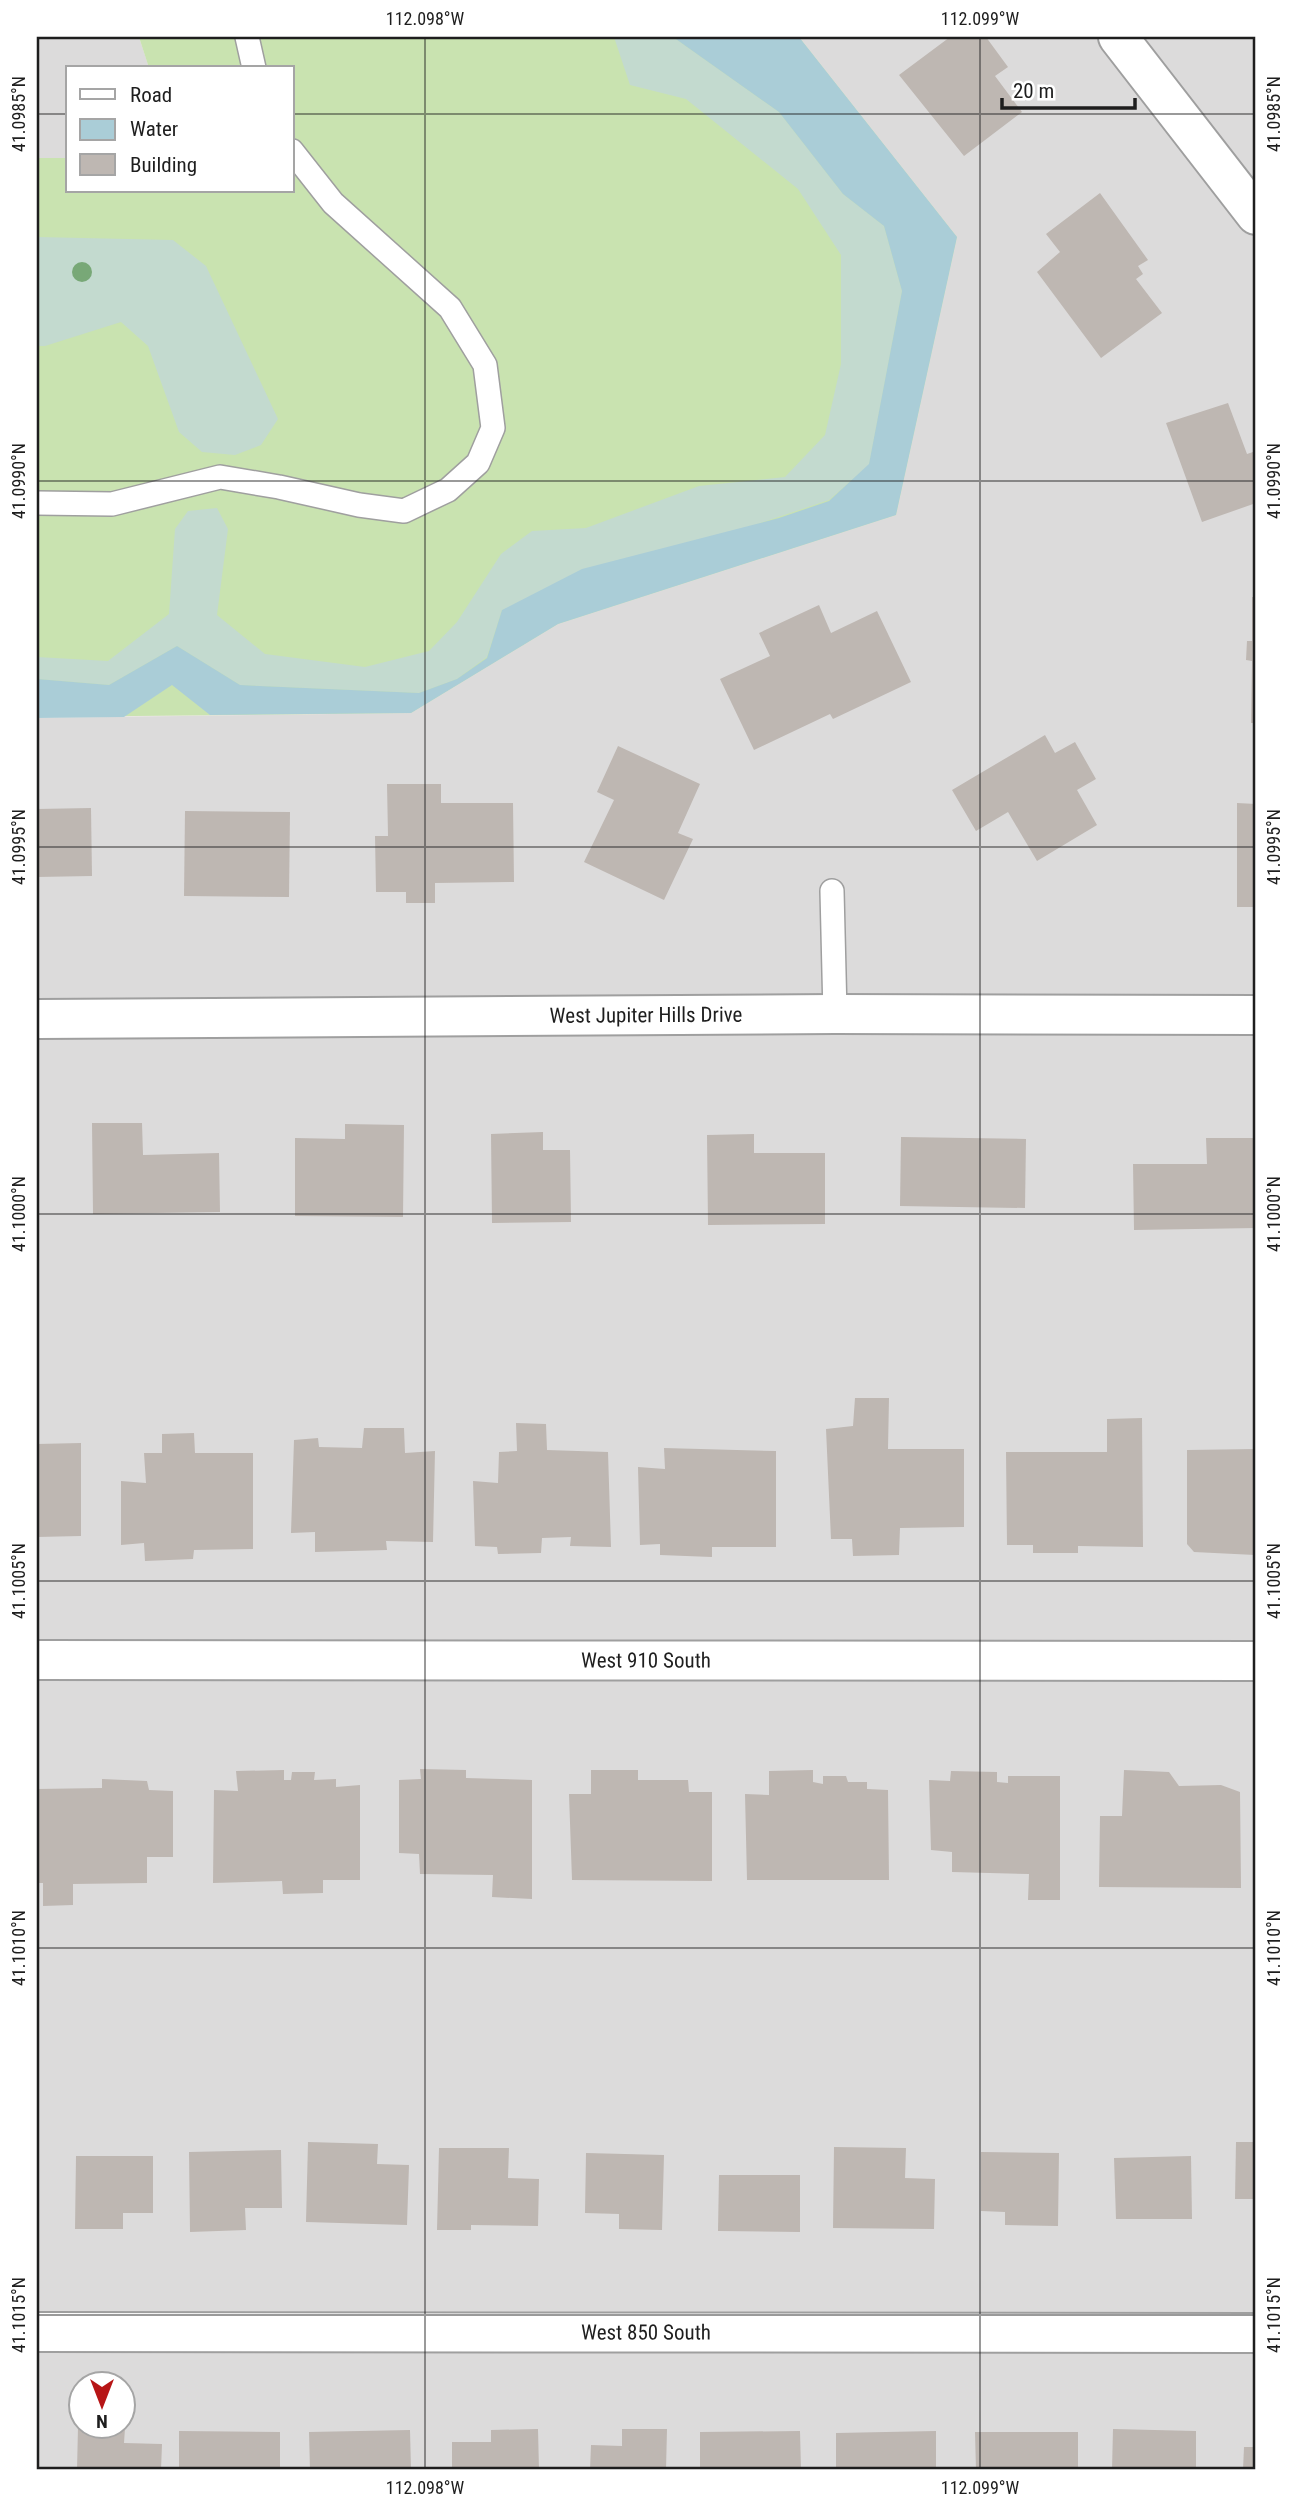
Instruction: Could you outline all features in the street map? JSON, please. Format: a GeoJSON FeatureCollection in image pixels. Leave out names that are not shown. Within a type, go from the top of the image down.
{"type":"FeatureCollection","features":[{"type":"Feature","properties":{"kind":"street"},"geometry":{"type":"LineString","coordinates":[[1118,37],[1256,215]]}},
{"type":"Feature","properties":{"kind":"street","name":"West Jupiter Hills Drive"},"geometry":{"type":"LineString","coordinates":[[37,1019],[1256,1014]]}},
{"type":"Feature","properties":{"kind":"street","name":"West 910 South"},"geometry":{"type":"LineString","coordinates":[[37,1660],[1256,1661]]}},
{"type":"Feature","properties":{"kind":"street","name":"West 850 South"},"geometry":{"type":"LineString","coordinates":[[37,2332],[1256,2333]]}},
{"type":"Feature","properties":{"kind":"lane"},"geometry":{"type":"LineString","coordinates":[[247,37],[254,66]]}},
{"type":"Feature","properties":{"kind":"lane"},"geometry":{"type":"LineString","coordinates":[[37,503],[112,504],[220,477],[279,486],[359,505],[404,511],[449,490],[478,463],[494,428],[485,365],[450,308],[332,203],[294,154]]}},
{"type":"Feature","properties":{"kind":"lane"},"geometry":{"type":"LineString","coordinates":[[832,891],[835,1014]]}},
{"type":"Feature","properties":{"kind":"shaded area"},"geometry":{"type":"Polygon","coordinates":[[[37,37],[139,37],[148,66],[66,66],[66,158],[37,158],[37,37]]]}},
{"type":"Feature","properties":{"kind":"shaded area"},"geometry":{"type":"Polygon","coordinates":[[[799,37],[1256,37],[1256,2470],[37,2470],[37,718],[411,713],[558,624],[896,515],[957,237],[799,37]]]}},
{"type":"Feature","properties":{"kind":"green space"},"geometry":{"type":"Polygon","coordinates":[[[139,37],[799,37],[957,237],[896,515],[558,624],[411,713],[37,717],[37,158],[66,158],[66,192],[294,192],[294,66],[148,66],[139,37]]]}},
{"type":"Feature","properties":{"kind":"green space"},"geometry":{"type":"Polygon","coordinates":[[[614,37],[673,37],[779,112],[843,194],[884,226],[902,291],[869,465],[829,500],[502,610],[487,657],[457,679],[419,693],[240,685],[177,646],[109,685],[37,679],[37,657],[108,661],[169,614],[175,529],[188,511],[217,508],[228,529],[217,615],[265,654],[365,667],[429,651],[457,622],[501,554],[532,531],[586,528],[699,486],[785,477],[825,435],[841,364],[841,255],[798,189],[686,99],[630,85],[614,37]]]}},
{"type":"Feature","properties":{"kind":"green space"},"geometry":{"type":"Polygon","coordinates":[[[37,237],[173,240],[206,266],[278,419],[261,445],[235,455],[202,452],[179,432],[148,346],[121,322],[45,346],[37,346],[37,237]]]}},
{"type":"Feature","properties":{"kind":"water"},"geometry":{"type":"Polygon","coordinates":[[[673,37],[799,37],[957,237],[896,515],[558,624],[411,713],[210,715],[172,685],[124,717],[37,718],[37,679],[109,685],[177,646],[240,685],[419,693],[457,679],[487,658],[502,610],[582,569],[779,518],[829,501],[869,464],[902,291],[884,226],[843,194],[779,112],[673,37]]]}},
{"type":"Feature","properties":{"kind":"building"},"geometry":{"type":"Polygon","coordinates":[[[950,37],[986,37],[1008,67],[995,76],[1022,112],[964,156],[899,75],[950,37]]]}},
{"type":"Feature","properties":{"kind":"building"},"geometry":{"type":"Polygon","coordinates":[[[1100,193],[1148,260],[1138,266],[1143,274],[1136,279],[1162,313],[1101,358],[1037,272],[1060,252],[1046,234],[1100,193]]]}},
{"type":"Feature","properties":{"kind":"building"},"geometry":{"type":"Polygon","coordinates":[[[1228,403],[1247,454],[1256,451],[1256,503],[1202,522],[1166,423],[1228,403]]]}},
{"type":"Feature","properties":{"kind":"building"},"geometry":{"type":"Polygon","coordinates":[[[1252,597],[1256,597],[1256,723],[1251,723],[1252,661],[1246,660],[1247,641],[1252,641],[1252,597]]]}},
{"type":"Feature","properties":{"kind":"building"},"geometry":{"type":"Polygon","coordinates":[[[819,605],[831,633],[877,611],[911,682],[833,719],[830,714],[754,750],[720,679],[770,656],[759,633],[819,605]]]}},
{"type":"Feature","properties":{"kind":"building"},"geometry":{"type":"Polygon","coordinates":[[[1045,735],[1055,753],[1075,742],[1096,779],[1077,790],[1097,825],[1037,861],[1008,812],[976,831],[952,790],[1045,735]]]}},
{"type":"Feature","properties":{"kind":"building"},"geometry":{"type":"Polygon","coordinates":[[[618,746],[700,784],[678,833],[693,839],[664,900],[584,862],[614,800],[597,792],[618,746]]]}},
{"type":"Feature","properties":{"kind":"building"},"geometry":{"type":"Polygon","coordinates":[[[387,784],[441,784],[441,803],[513,803],[514,882],[435,883],[435,903],[406,903],[406,892],[376,892],[375,836],[388,836],[387,784]]]}},
{"type":"Feature","properties":{"kind":"building"},"geometry":{"type":"Polygon","coordinates":[[[1237,803],[1256,804],[1256,907],[1237,907],[1237,803]]]}},
{"type":"Feature","properties":{"kind":"building"},"geometry":{"type":"Polygon","coordinates":[[[91,808],[92,876],[37,877],[37,809],[91,808]]]}},
{"type":"Feature","properties":{"kind":"building"},"geometry":{"type":"Polygon","coordinates":[[[185,811],[290,812],[289,897],[184,896],[185,811]]]}},
{"type":"Feature","properties":{"kind":"building"},"geometry":{"type":"Polygon","coordinates":[[[92,1123],[142,1123],[143,1155],[219,1153],[220,1212],[93,1214],[92,1123]]]}},
{"type":"Feature","properties":{"kind":"building"},"geometry":{"type":"Polygon","coordinates":[[[345,1124],[404,1125],[403,1217],[295,1216],[295,1138],[345,1139],[345,1124]]]}},
{"type":"Feature","properties":{"kind":"building"},"geometry":{"type":"Polygon","coordinates":[[[543,1132],[543,1150],[570,1150],[571,1222],[492,1223],[491,1134],[543,1132]]]}},
{"type":"Feature","properties":{"kind":"building"},"geometry":{"type":"Polygon","coordinates":[[[754,1134],[754,1153],[825,1153],[825,1224],[708,1225],[707,1135],[754,1134]]]}},
{"type":"Feature","properties":{"kind":"building"},"geometry":{"type":"Polygon","coordinates":[[[901,1137],[1026,1139],[1025,1208],[900,1206],[901,1137]]]}},
{"type":"Feature","properties":{"kind":"building"},"geometry":{"type":"Polygon","coordinates":[[[1206,1138],[1255,1138],[1256,1228],[1134,1230],[1133,1164],[1207,1164],[1206,1138]]]}},
{"type":"Feature","properties":{"kind":"building"},"geometry":{"type":"Polygon","coordinates":[[[855,1398],[889,1398],[888,1449],[964,1449],[964,1527],[900,1528],[899,1555],[853,1556],[852,1539],[831,1539],[826,1429],[853,1426],[855,1398]]]}},
{"type":"Feature","properties":{"kind":"building"},"geometry":{"type":"Polygon","coordinates":[[[1142,1418],[1143,1547],[1078,1546],[1078,1553],[1033,1553],[1033,1545],[1007,1545],[1006,1452],[1107,1452],[1107,1419],[1142,1418]]]}},
{"type":"Feature","properties":{"kind":"building"},"geometry":{"type":"Polygon","coordinates":[[[516,1423],[546,1424],[547,1450],[608,1452],[611,1547],[570,1546],[571,1537],[542,1538],[541,1553],[498,1554],[497,1547],[475,1546],[473,1481],[498,1483],[499,1452],[517,1451],[516,1423]]]}},
{"type":"Feature","properties":{"kind":"building"},"geometry":{"type":"Polygon","coordinates":[[[364,1428],[404,1428],[405,1453],[435,1451],[433,1542],[386,1541],[387,1550],[315,1552],[315,1532],[291,1533],[294,1440],[318,1438],[319,1447],[362,1448],[364,1428]]]}},
{"type":"Feature","properties":{"kind":"building"},"geometry":{"type":"Polygon","coordinates":[[[194,1433],[195,1453],[253,1453],[253,1549],[194,1550],[193,1559],[145,1561],[144,1543],[121,1545],[121,1481],[146,1483],[144,1453],[162,1453],[162,1434],[194,1433]]]}},
{"type":"Feature","properties":{"kind":"building"},"geometry":{"type":"Polygon","coordinates":[[[81,1443],[81,1536],[37,1537],[37,1444],[81,1443]]]}},
{"type":"Feature","properties":{"kind":"building"},"geometry":{"type":"Polygon","coordinates":[[[664,1448],[776,1451],[776,1547],[712,1547],[712,1557],[660,1555],[660,1544],[640,1545],[638,1467],[665,1469],[664,1448]]]}},
{"type":"Feature","properties":{"kind":"building"},"geometry":{"type":"Polygon","coordinates":[[[1256,1449],[1255,1555],[1194,1552],[1187,1544],[1187,1450],[1256,1449]]]}},
{"type":"Feature","properties":{"kind":"building"},"geometry":{"type":"Polygon","coordinates":[[[420,1769],[466,1770],[466,1778],[532,1780],[532,1899],[492,1897],[493,1875],[420,1874],[419,1854],[399,1853],[399,1780],[421,1779],[420,1769]]]}},
{"type":"Feature","properties":{"kind":"building"},"geometry":{"type":"Polygon","coordinates":[[[284,1770],[284,1780],[291,1780],[292,1772],[315,1772],[314,1780],[336,1779],[336,1787],[360,1785],[360,1880],[323,1880],[323,1893],[283,1894],[282,1881],[213,1883],[214,1790],[238,1791],[236,1771],[284,1770]]]}},
{"type":"Feature","properties":{"kind":"building"},"geometry":{"type":"Polygon","coordinates":[[[591,1770],[638,1770],[638,1780],[688,1780],[689,1792],[712,1792],[712,1881],[572,1880],[569,1794],[591,1794],[591,1770]]]}},
{"type":"Feature","properties":{"kind":"building"},"geometry":{"type":"Polygon","coordinates":[[[813,1770],[813,1782],[823,1784],[823,1776],[846,1776],[848,1782],[867,1782],[867,1789],[888,1790],[889,1880],[747,1880],[745,1794],[769,1795],[769,1771],[813,1770]]]}},
{"type":"Feature","properties":{"kind":"building"},"geometry":{"type":"Polygon","coordinates":[[[1124,1770],[1169,1772],[1179,1786],[1221,1785],[1240,1792],[1241,1888],[1099,1887],[1100,1816],[1122,1816],[1124,1770]]]}},
{"type":"Feature","properties":{"kind":"building"},"geometry":{"type":"Polygon","coordinates":[[[951,1771],[997,1772],[997,1782],[1008,1783],[1008,1776],[1060,1776],[1060,1900],[1028,1900],[1029,1874],[952,1872],[952,1852],[931,1850],[929,1780],[950,1781],[951,1771]]]}},
{"type":"Feature","properties":{"kind":"building"},"geometry":{"type":"Polygon","coordinates":[[[102,1779],[147,1781],[149,1790],[173,1791],[173,1857],[147,1857],[147,1883],[73,1884],[73,1905],[43,1906],[43,1883],[37,1883],[37,1789],[102,1788],[102,1779]]]}},
{"type":"Feature","properties":{"kind":"building"},"geometry":{"type":"Polygon","coordinates":[[[308,2142],[378,2144],[377,2164],[409,2165],[407,2225],[306,2222],[308,2142]]]}},
{"type":"Feature","properties":{"kind":"building"},"geometry":{"type":"Polygon","coordinates":[[[1236,2142],[1256,2142],[1256,2199],[1235,2199],[1236,2142]]]}},
{"type":"Feature","properties":{"kind":"building"},"geometry":{"type":"Polygon","coordinates":[[[834,2147],[906,2148],[905,2178],[935,2179],[934,2229],[833,2228],[834,2147]]]}},
{"type":"Feature","properties":{"kind":"building"},"geometry":{"type":"Polygon","coordinates":[[[439,2148],[509,2148],[508,2178],[539,2179],[538,2226],[471,2225],[471,2230],[437,2230],[439,2148]]]}},
{"type":"Feature","properties":{"kind":"building"},"geometry":{"type":"Polygon","coordinates":[[[281,2150],[282,2208],[245,2208],[246,2230],[190,2232],[189,2152],[281,2150]]]}},
{"type":"Feature","properties":{"kind":"building"},"geometry":{"type":"Polygon","coordinates":[[[981,2152],[1059,2153],[1058,2226],[1005,2225],[1005,2212],[981,2211],[981,2152]]]}},
{"type":"Feature","properties":{"kind":"building"},"geometry":{"type":"Polygon","coordinates":[[[586,2153],[664,2155],[662,2230],[619,2229],[619,2214],[585,2213],[586,2153]]]}},
{"type":"Feature","properties":{"kind":"building"},"geometry":{"type":"Polygon","coordinates":[[[76,2156],[153,2156],[153,2213],[123,2213],[123,2229],[75,2229],[76,2156]]]}},
{"type":"Feature","properties":{"kind":"building"},"geometry":{"type":"Polygon","coordinates":[[[1191,2156],[1192,2219],[1116,2219],[1114,2158],[1191,2156]]]}},
{"type":"Feature","properties":{"kind":"building"},"geometry":{"type":"Polygon","coordinates":[[[719,2175],[800,2175],[800,2232],[718,2231],[719,2175]]]}},
{"type":"Feature","properties":{"kind":"building"},"geometry":{"type":"Polygon","coordinates":[[[538,2429],[539,2470],[452,2470],[452,2442],[491,2442],[491,2430],[538,2429]]]}},
{"type":"Feature","properties":{"kind":"building"},"geometry":{"type":"Polygon","coordinates":[[[622,2429],[667,2429],[666,2470],[590,2470],[591,2445],[622,2446],[622,2429]]]}},
{"type":"Feature","properties":{"kind":"building"},"geometry":{"type":"Polygon","coordinates":[[[1113,2429],[1196,2431],[1196,2470],[1112,2470],[1113,2429]]]}},
{"type":"Feature","properties":{"kind":"building"},"geometry":{"type":"Polygon","coordinates":[[[410,2430],[411,2470],[310,2470],[309,2432],[410,2430]]]}},
{"type":"Feature","properties":{"kind":"building"},"geometry":{"type":"Polygon","coordinates":[[[179,2431],[280,2432],[280,2470],[179,2470],[179,2431]]]}},
{"type":"Feature","properties":{"kind":"building"},"geometry":{"type":"Polygon","coordinates":[[[800,2431],[801,2470],[700,2470],[700,2432],[800,2431]]]}},
{"type":"Feature","properties":{"kind":"building"},"geometry":{"type":"Polygon","coordinates":[[[936,2431],[936,2470],[836,2470],[836,2433],[936,2431]]]}},
{"type":"Feature","properties":{"kind":"building"},"geometry":{"type":"Polygon","coordinates":[[[975,2432],[1078,2432],[1078,2470],[976,2470],[975,2432]]]}},
{"type":"Feature","properties":{"kind":"building"},"geometry":{"type":"Polygon","coordinates":[[[78,2440],[124,2440],[124,2443],[162,2444],[161,2470],[77,2470],[78,2440]]]}},
{"type":"Feature","properties":{"kind":"building"},"geometry":{"type":"Polygon","coordinates":[[[1244,2447],[1256,2447],[1256,2470],[1243,2470],[1244,2447]]]}}]}
